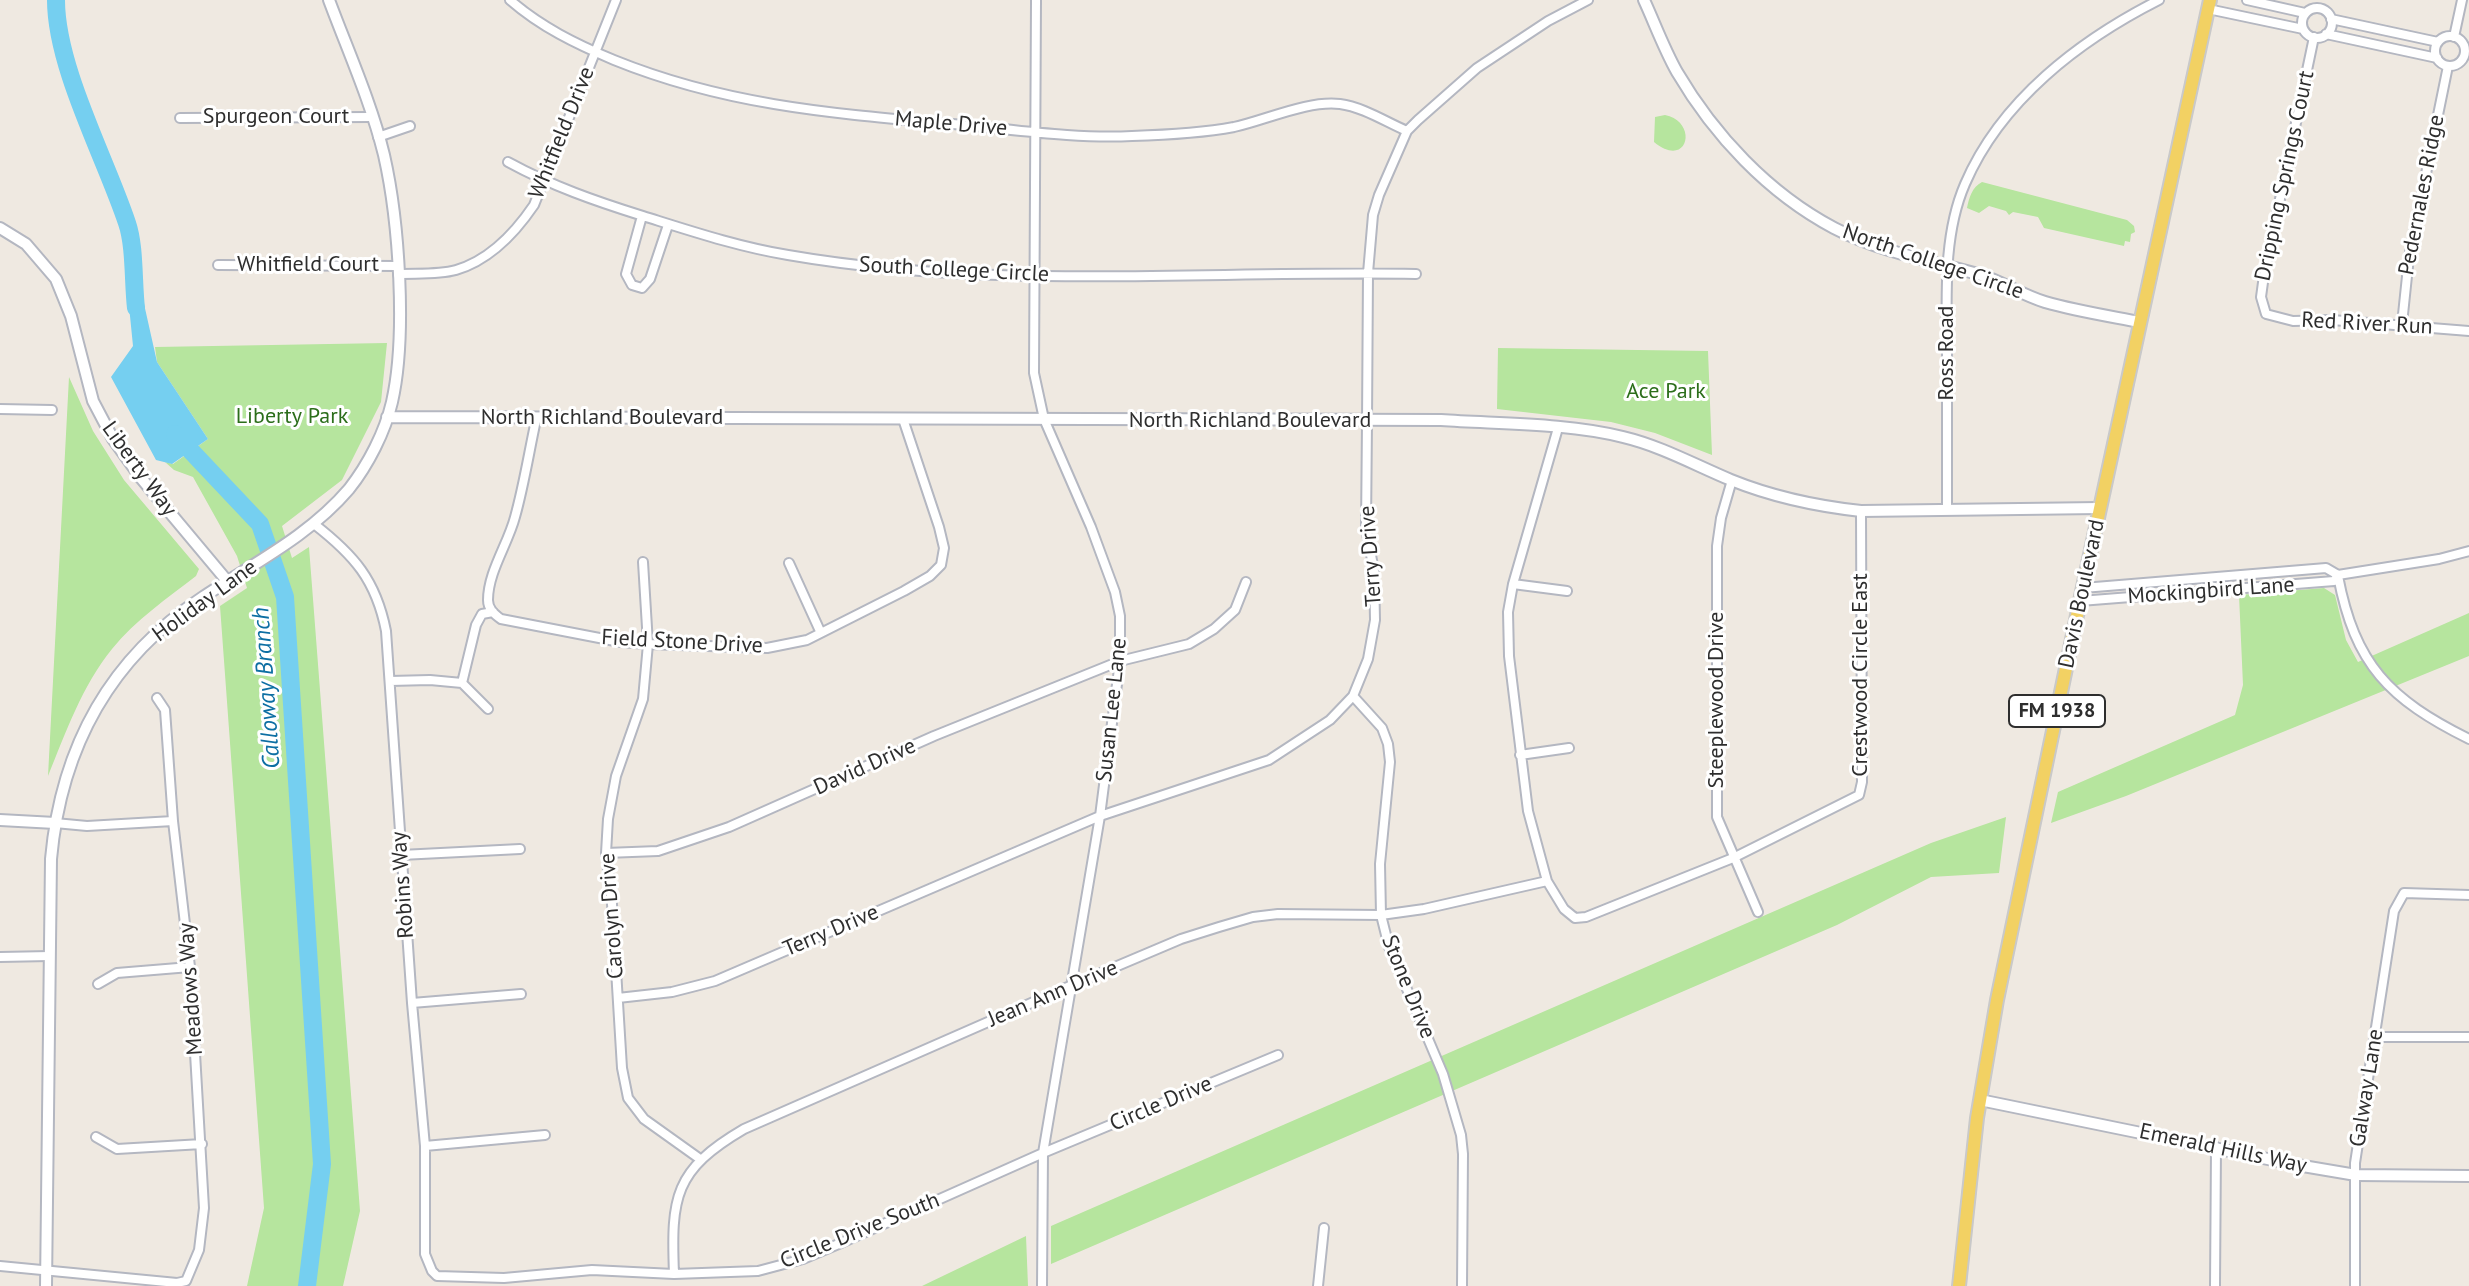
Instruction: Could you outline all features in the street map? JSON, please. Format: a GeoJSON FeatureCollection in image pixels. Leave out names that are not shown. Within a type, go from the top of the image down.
{"type":"FeatureCollection","features":[{"type":"Feature","properties":{"kind":"main road","name":"Davis Boulevard"},"geometry":{"type":"LineString","coordinates":[[1959,1286],[1980,1100],[1997,1000],[2209,4]]}},
{"type":"Feature","properties":{"kind":"street","name":"Holiday Lane"},"geometry":{"type":"LineString","coordinates":[[46,1286],[51,859],[61,790],[78,741],[115,679],[162,627],[314,524],[361,473],[391,405],[398,358],[398,270],[387,174],[372,117],[329,0]]}},
{"type":"Feature","properties":{"kind":"street","name":"Maple Drive"},"geometry":{"type":"LineString","coordinates":[[510,0],[560,36],[595,52],[700,90],[810,112],[1130,137],[1232,127],[1321,105],[1337,104],[1349,106],[1407,131]]}},
{"type":"Feature","properties":{"kind":"street","name":"Whitfield Drive"},"geometry":{"type":"LineString","coordinates":[[398,270],[456,269],[501,245],[519,226],[534,205],[616,0]]}},
{"type":"Feature","properties":{"kind":"street","name":"Susan Lee Lane"},"geometry":{"type":"LineString","coordinates":[[1036,0],[1034,373],[1044,419],[1091,527],[1115,592],[1120,616],[1120,661],[1100,816],[1043,1153],[1042,1286]]}},
{"type":"Feature","properties":{"kind":"street","name":"Terry Drive"},"geometry":{"type":"LineString","coordinates":[[618,998],[672,992],[715,981],[1100,816],[1269,760],[1330,720],[1353,696],[1368,659],[1375,620],[1374,571],[1366,528],[1368,273],[1373,215],[1390,167],[1407,131],[1477,68],[1548,21],[1588,0]]}},
{"type":"Feature","properties":{"kind":"street","name":"North College Circle"},"geometry":{"type":"LineString","coordinates":[[1644,0],[1676,70],[1703,112],[1746,161],[1783,195],[1835,228],[1948,267],[1982,275],[2047,303],[2140,322]]}},
{"type":"Feature","properties":{"kind":"street","name":"Ross Road"},"geometry":{"type":"LineString","coordinates":[[1947,509],[1948,267],[1954,223],[1964,186],[2006,116],[2053,69],[2132,14],[2159,0]]}},
{"type":"Feature","properties":{"kind":"street"},"geometry":{"type":"LineString","coordinates":[[2247,0],[2305,13]]}},
{"type":"Feature","properties":{"kind":"street"},"geometry":{"type":"LineString","coordinates":[[2454,37],[2462,0]]}},
{"type":"Feature","properties":{"kind":"street"},"geometry":{"type":"LineString","coordinates":[[2209,4],[2303,29],[2314,37],[2326,34],[2437,58],[2448,66],[2459,63],[2469,65]]}},
{"type":"Feature","properties":{"kind":"street"},"geometry":{"type":"LineString","coordinates":[[2303,29],[2305,13],[2321,4],[2331,19],[2331,27],[2326,34]]}},
{"type":"Feature","properties":{"kind":"street"},"geometry":{"type":"LineString","coordinates":[[2331,19],[2438,42]]}},
{"type":"Feature","properties":{"kind":"street","name":"Dripping Springs Court"},"geometry":{"type":"LineString","coordinates":[[2266,314],[2261,297],[2264,275],[2314,37]]}},
{"type":"Feature","properties":{"kind":"street"},"geometry":{"type":"LineString","coordinates":[[2437,58],[2438,42],[2445,37],[2454,37],[2467,49],[2459,63]]}},
{"type":"Feature","properties":{"kind":"street","name":"Pedernales Ridge"},"geometry":{"type":"LineString","coordinates":[[2402,324],[2409,257],[2448,66]]}},
{"type":"Feature","properties":{"kind":"street","name":"Spurgeon Court"},"geometry":{"type":"LineString","coordinates":[[180,118],[372,117]]}},
{"type":"Feature","properties":{"kind":"street"},"geometry":{"type":"LineString","coordinates":[[378,137],[410,126]]}},
{"type":"Feature","properties":{"kind":"street","name":"South College Circle"},"geometry":{"type":"LineString","coordinates":[[508,162],[543,181],[601,205],[786,255],[836,263],[919,271],[1035,276],[1416,274]]}},
{"type":"Feature","properties":{"kind":"street"},"geometry":{"type":"LineString","coordinates":[[642,216],[626,274],[632,285],[642,288],[650,279],[668,225]]}},
{"type":"Feature","properties":{"kind":"street","name":"Liberty Way"},"geometry":{"type":"LineString","coordinates":[[0,228],[26,244],[56,279],[71,316],[93,401],[113,439],[141,478],[228,582]]}},
{"type":"Feature","properties":{"kind":"street","name":"Whitfield Court"},"geometry":{"type":"LineString","coordinates":[[218,265],[398,270]]}},
{"type":"Feature","properties":{"kind":"street","name":"Red River Run"},"geometry":{"type":"LineString","coordinates":[[2266,314],[2293,321],[2402,324],[2469,331]]}},
{"type":"Feature","properties":{"kind":"street"},"geometry":{"type":"LineString","coordinates":[[0,409],[52,410]]}},
{"type":"Feature","properties":{"kind":"street","name":"North Richland Boulevard"},"geometry":{"type":"LineString","coordinates":[[387,417],[536,420],[1441,420],[1622,436],[1797,502],[1861,511],[2100,508]]}},
{"type":"Feature","properties":{"kind":"street","name":"Field Stone Drive"},"geometry":{"type":"LineString","coordinates":[[493,612],[501,619],[620,642],[767,648],[807,640],[904,591],[930,576],[941,565],[944,548],[939,527],[903,419]]}},
{"type":"Feature","properties":{"kind":"street"},"geometry":{"type":"LineString","coordinates":[[462,683],[476,625],[482,614],[493,612],[488,599],[490,585],[515,517],[536,420]]}},
{"type":"Feature","properties":{"kind":"street"},"geometry":{"type":"LineString","coordinates":[[1558,428],[1513,584],[1508,612],[1509,656],[1528,811],[1547,881],[1564,909],[1575,918],[1586,917],[1733,858]]}},
{"type":"Feature","properties":{"kind":"street","name":"Steeplewood Drive"},"geometry":{"type":"LineString","coordinates":[[1732,480],[1717,546],[1717,817],[1758,912]]}},
{"type":"Feature","properties":{"kind":"street","name":"Crestwood Circle East"},"geometry":{"type":"LineString","coordinates":[[1733,858],[1859,795],[1862,782],[1861,511]]}},
{"type":"Feature","properties":{"kind":"street","name":"Robins Way"},"geometry":{"type":"LineString","coordinates":[[314,524],[363,570],[381,607],[386,631],[425,1146],[425,1254],[432,1271]]}},
{"type":"Feature","properties":{"kind":"street","name":"Mockingbird Lane"},"geometry":{"type":"LineString","coordinates":[[2081,595],[2326,568],[2338,575],[2439,559],[2469,551]]}},
{"type":"Feature","properties":{"kind":"street","name":"Carolyn Drive"},"geometry":{"type":"LineString","coordinates":[[643,562],[648,644],[643,699],[616,776],[606,853],[622,1068],[628,1098],[644,1119],[700,1159]]}},
{"type":"Feature","properties":{"kind":"street"},"geometry":{"type":"LineString","coordinates":[[789,563],[820,631]]}},
{"type":"Feature","properties":{"kind":"street"},"geometry":{"type":"LineString","coordinates":[[2338,575],[2345,612],[2375,673],[2405,703],[2469,739]]}},
{"type":"Feature","properties":{"kind":"street","name":"Mockingbird Lane"},"geometry":{"type":"LineString","coordinates":[[2081,595],[2334,581],[2338,575]]}},
{"type":"Feature","properties":{"kind":"street","name":"David Drive"},"geometry":{"type":"LineString","coordinates":[[606,853],[658,851],[729,827],[934,736],[1120,661],[1189,644],[1214,629],[1235,610],[1241,602],[1246,582]]}},
{"type":"Feature","properties":{"kind":"street"},"geometry":{"type":"LineString","coordinates":[[1513,584],[1567,591]]}},
{"type":"Feature","properties":{"kind":"street"},"geometry":{"type":"LineString","coordinates":[[390,681],[462,683],[488,709]]}},
{"type":"Feature","properties":{"kind":"street","name":"Stone Drive"},"geometry":{"type":"LineString","coordinates":[[1353,696],[1382,728],[1388,744],[1390,762],[1381,852],[1381,915],[1397,971],[1443,1074],[1461,1135],[1462,1286]]}},
{"type":"Feature","properties":{"kind":"street","name":"Meadows Way"},"geometry":{"type":"LineString","coordinates":[[46,1271],[177,1283],[186,1281],[199,1250],[203,1226],[202,1144],[190,967],[173,821],[165,710],[157,698]]}},
{"type":"Feature","properties":{"kind":"street"},"geometry":{"type":"LineString","coordinates":[[1520,755],[1569,748]]}},
{"type":"Feature","properties":{"kind":"street"},"geometry":{"type":"LineString","coordinates":[[0,820],[87,826],[173,821]]}},
{"type":"Feature","properties":{"kind":"street"},"geometry":{"type":"LineString","coordinates":[[401,855],[520,849]]}},
{"type":"Feature","properties":{"kind":"street","name":"Jean Ann Drive"},"geometry":{"type":"LineString","coordinates":[[674,1274],[672,1234],[675,1209],[689,1172],[713,1147],[744,1129],[1181,939],[1253,917],[1278,914],[1381,915],[1424,909],[1547,881]]}},
{"type":"Feature","properties":{"kind":"street","name":"Galway Lane"},"geometry":{"type":"LineString","coordinates":[[2355,1286],[2355,1163],[2394,911],[2404,893],[2469,895]]}},
{"type":"Feature","properties":{"kind":"street"},"geometry":{"type":"LineString","coordinates":[[0,957],[50,956]]}},
{"type":"Feature","properties":{"kind":"street"},"geometry":{"type":"LineString","coordinates":[[98,984],[117,973],[190,967]]}},
{"type":"Feature","properties":{"kind":"street"},"geometry":{"type":"LineString","coordinates":[[412,1003],[521,994]]}},
{"type":"Feature","properties":{"kind":"street"},"geometry":{"type":"LineString","coordinates":[[2375,1037],[2469,1037]]}},
{"type":"Feature","properties":{"kind":"street","name":"Circle Drive"},"geometry":{"type":"LineString","coordinates":[[1043,1153],[1278,1055]]}},
{"type":"Feature","properties":{"kind":"street","name":"Emerald Hills Way"},"geometry":{"type":"LineString","coordinates":[[1980,1100],[2356,1175],[2469,1176]]}},
{"type":"Feature","properties":{"kind":"street"},"geometry":{"type":"LineString","coordinates":[[425,1146],[545,1135]]}},
{"type":"Feature","properties":{"kind":"street"},"geometry":{"type":"LineString","coordinates":[[96,1137],[117,1149],[202,1144]]}},
{"type":"Feature","properties":{"kind":"street"},"geometry":{"type":"LineString","coordinates":[[2215,1286],[2216,1147]]}},
{"type":"Feature","properties":{"kind":"street","name":"Circle Drive South"},"geometry":{"type":"LineString","coordinates":[[432,1271],[437,1276],[504,1282],[592,1270],[674,1274],[758,1271],[803,1259],[1043,1153]]}},
{"type":"Feature","properties":{"kind":"street"},"geometry":{"type":"LineString","coordinates":[[1318,1286],[1324,1228]]}},
{"type":"Feature","properties":{"kind":"street"},"geometry":{"type":"LineString","coordinates":[[0,1266],[46,1271]]}},
{"type":"Feature","properties":{"kind":"green space"},"geometry":{"type":"Polygon","coordinates":[[[1665,115],[1676,119],[1685,134],[1685,142],[1675,151],[1654,142],[1655,117],[1665,115]]]}},
{"type":"Feature","properties":{"kind":"green space"},"geometry":{"type":"Polygon","coordinates":[[[1982,182],[2127,220],[2134,226],[2135,232],[2124,246],[2044,228],[2038,217],[2013,212],[2009,215],[2006,211],[1989,206],[1979,213],[1967,208],[1973,190],[1982,182]]]}},
{"type":"Feature","properties":{"kind":"green space","name":"Liberty Park"},"geometry":{"type":"Polygon","coordinates":[[[387,343],[381,402],[342,480],[282,526],[292,558],[309,547],[360,1211],[343,1286],[247,1286],[264,1208],[220,606],[247,588],[237,556],[193,477],[174,470],[165,462],[173,464],[208,439],[157,362],[155,347],[387,343]]]}},
{"type":"Feature","properties":{"kind":"green space","name":"Ace Park"},"geometry":{"type":"Polygon","coordinates":[[[1498,348],[1708,351],[1712,455],[1655,433],[1611,422],[1497,409],[1498,348]]]}},
{"type":"Feature","properties":{"kind":"green space"},"geometry":{"type":"Polygon","coordinates":[[[69,377],[93,431],[124,480],[199,569],[196,576],[131,628],[101,663],[76,710],[48,776],[69,377]]]}},
{"type":"Feature","properties":{"kind":"green space"},"geometry":{"type":"Polygon","coordinates":[[[2324,588],[2335,595],[2346,640],[2358,662],[2469,613],[2469,656],[2126,796],[2051,823],[2058,792],[2235,715],[2243,685],[2239,595],[2324,588]]]}},
{"type":"Feature","properties":{"kind":"green space"},"geometry":{"type":"Polygon","coordinates":[[[2006,817],[1999,873],[1931,877],[1837,925],[1051,1264],[1051,1226],[1931,843],[2006,817]]]}},
{"type":"Feature","properties":{"kind":"green space"},"geometry":{"type":"Polygon","coordinates":[[[1026,1236],[1028,1286],[922,1286],[1026,1236]]]}},
{"type":"Feature","properties":{"kind":"water"},"geometry":{"type":"Polygon","coordinates":[[[127,286],[140,286],[157,362],[208,439],[172,464],[156,460],[111,377],[133,346],[127,286]]]}},
{"type":"Feature","properties":{"kind":"waterway","name":"Calloway Branch"},"geometry":{"type":"LineString","coordinates":[[56,0],[58,26],[73,83],[130,232],[136,308]]}},
{"type":"Feature","properties":{"kind":"waterway","name":"Calloway Branch"},"geometry":{"type":"LineString","coordinates":[[175,434],[260,524],[285,597],[322,1164],[307,1286]]}}]}
